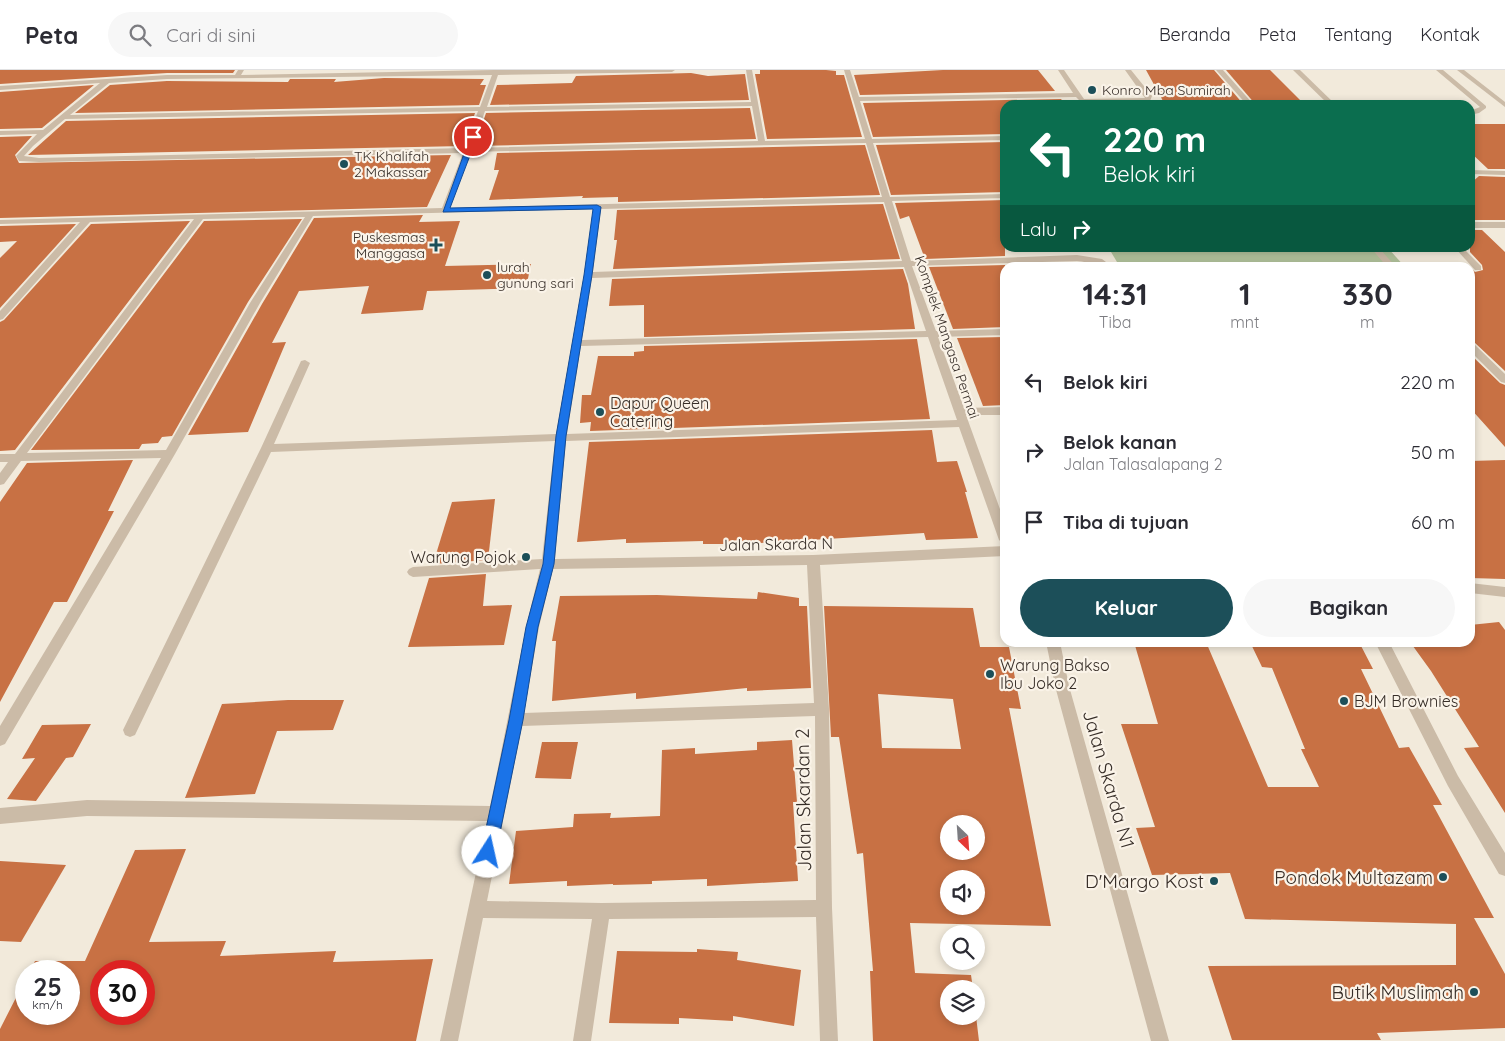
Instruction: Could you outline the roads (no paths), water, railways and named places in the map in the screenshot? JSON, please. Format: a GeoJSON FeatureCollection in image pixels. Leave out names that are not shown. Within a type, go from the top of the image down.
{"type":"FeatureCollection","features":[{"type":"Feature","properties":{"kind":"street"},"geometry":{"type":"LineString","coordinates":[[237,77],[242,70]]}},
{"type":"Feature","properties":{"kind":"street"},"geometry":{"type":"LineString","coordinates":[[0,88],[167,77],[672,70]]}},
{"type":"Feature","properties":{"kind":"street"},"geometry":{"type":"LineString","coordinates":[[749,70],[762,144]]}},
{"type":"Feature","properties":{"kind":"street","name":"Komplek Mangasa Permai"},"geometry":{"type":"LineString","coordinates":[[847,70],[907,264],[934,334],[959,412],[1000,526]]}},
{"type":"Feature","properties":{"kind":"street"},"geometry":{"type":"LineString","coordinates":[[1061,70],[1081,100]]}},
{"type":"Feature","properties":{"kind":"street"},"geometry":{"type":"LineString","coordinates":[[1128,70],[1149,96],[1148,100]]}},
{"type":"Feature","properties":{"kind":"street"},"geometry":{"type":"LineString","coordinates":[[1219,70],[1246,100]]}},
{"type":"Feature","properties":{"kind":"street"},"geometry":{"type":"LineString","coordinates":[[1296,70],[1328,100]]}},
{"type":"Feature","properties":{"kind":"street"},"geometry":{"type":"LineString","coordinates":[[1439,70],[1484,107],[1475,112]]}},
{"type":"Feature","properties":{"kind":"street"},"geometry":{"type":"LineString","coordinates":[[1460,70],[1505,105]]}},
{"type":"Feature","properties":{"kind":"street"},"geometry":{"type":"LineString","coordinates":[[445,210],[497,72]]}},
{"type":"Feature","properties":{"kind":"street"},"geometry":{"type":"LineString","coordinates":[[108,80],[30,144],[20,156],[22,159],[468,151],[1000,138]]}},
{"type":"Feature","properties":{"kind":"street"},"geometry":{"type":"LineString","coordinates":[[856,99],[1000,100]]}},
{"type":"Feature","properties":{"kind":"street"},"geometry":{"type":"LineString","coordinates":[[64,118],[755,104]]}},
{"type":"Feature","properties":{"kind":"street"},"geometry":{"type":"LineString","coordinates":[[0,134],[46,132]]}},
{"type":"Feature","properties":{"kind":"street"},"geometry":{"type":"LineString","coordinates":[[1475,172],[1505,173]]}},
{"type":"Feature","properties":{"kind":"street"},"geometry":{"type":"LineString","coordinates":[[0,222],[1000,196]]}},
{"type":"Feature","properties":{"kind":"street"},"geometry":{"type":"LineString","coordinates":[[449,1041],[516,720],[532,627],[548,564],[561,436],[588,275],[597,207]]}},
{"type":"Feature","properties":{"kind":"street"},"geometry":{"type":"LineString","coordinates":[[0,739],[169,454],[255,303],[311,213]]}},
{"type":"Feature","properties":{"kind":"street"},"geometry":{"type":"LineString","coordinates":[[0,481],[200,217]]}},
{"type":"Feature","properties":{"kind":"street"},"geometry":{"type":"LineString","coordinates":[[0,317],[87,220]]}},
{"type":"Feature","properties":{"kind":"street"},"geometry":{"type":"LineString","coordinates":[[1475,225],[1505,225]]}},
{"type":"Feature","properties":{"kind":"street"},"geometry":{"type":"LineString","coordinates":[[1379,252],[1388,262]]}},
{"type":"Feature","properties":{"kind":"street"},"geometry":{"type":"LineString","coordinates":[[1463,252],[1472,262]]}},
{"type":"Feature","properties":{"kind":"street"},"geometry":{"type":"LineString","coordinates":[[588,275],[1077,258],[1101,262]]}},
{"type":"Feature","properties":{"kind":"street"},"geometry":{"type":"LineString","coordinates":[[1475,265],[1478,268]]}},
{"type":"Feature","properties":{"kind":"street"},"geometry":{"type":"LineString","coordinates":[[576,343],[1000,332]]}},
{"type":"Feature","properties":{"kind":"street"},"geometry":{"type":"LineString","coordinates":[[1475,350],[1505,380]]}},
{"type":"Feature","properties":{"kind":"street"},"geometry":{"type":"LineString","coordinates":[[130,730],[267,448],[305,363]]}},
{"type":"Feature","properties":{"kind":"street"},"geometry":{"type":"LineString","coordinates":[[959,412],[1000,411]]}},
{"type":"Feature","properties":{"kind":"street"},"geometry":{"type":"LineString","coordinates":[[267,448],[963,423]]}},
{"type":"Feature","properties":{"kind":"street"},"geometry":{"type":"LineString","coordinates":[[0,458],[169,454]]}},
{"type":"Feature","properties":{"kind":"street","name":"Jalan Skarda N"},"geometry":{"type":"LineString","coordinates":[[414,572],[548,564],[813,560],[1000,551]]}},
{"type":"Feature","properties":{"kind":"street","name":"Jalan Skardan 2"},"geometry":{"type":"LineString","coordinates":[[813,560],[822,709],[824,908],[829,1041]]}},
{"type":"Feature","properties":{"kind":"street"},"geometry":{"type":"LineString","coordinates":[[1475,589],[1505,592]]}},
{"type":"Feature","properties":{"kind":"street","name":"Jalan Skarda N1"},"geometry":{"type":"LineString","coordinates":[[1054,647],[1062,686],[1160,1041]]}},
{"type":"Feature","properties":{"kind":"street"},"geometry":{"type":"LineString","coordinates":[[1385,647],[1453,782],[1505,868]]}},
{"type":"Feature","properties":{"kind":"street"},"geometry":{"type":"LineString","coordinates":[[516,720],[822,709]]}},
{"type":"Feature","properties":{"kind":"street"},"geometry":{"type":"LineString","coordinates":[[0,816],[87,808],[495,814]]}},
{"type":"Feature","properties":{"kind":"street"},"geometry":{"type":"LineString","coordinates":[[478,909],[602,911],[824,908]]}},
{"type":"Feature","properties":{"kind":"street"},"geometry":{"type":"LineString","coordinates":[[582,1041],[602,911]]}},
{"type":"Feature","properties":{"kind":"place","name":"Konro Mba Sumirah"},"geometry":{"type":"Point","coordinates":[1092,90]}},
{"type":"Feature","properties":{"kind":"place","name":"TK Khalifah 2 Makassar"},"geometry":{"type":"Point","coordinates":[344,164]}},
{"type":"Feature","properties":{"kind":"place","name":"Puskesmas Manggasa"},"geometry":{"type":"Point","coordinates":[436,245]}},
{"type":"Feature","properties":{"kind":"place","name":"lurah gunung sari"},"geometry":{"type":"Point","coordinates":[487,275]}},
{"type":"Feature","properties":{"kind":"place","name":"Dapur Queen Catering"},"geometry":{"type":"Point","coordinates":[600,412]}},
{"type":"Feature","properties":{"kind":"place","name":"Warung Pojok"},"geometry":{"type":"Point","coordinates":[526,557]}},
{"type":"Feature","properties":{"kind":"place","name":"Warung Bakso Ibu Joko 2"},"geometry":{"type":"Point","coordinates":[990,674]}},
{"type":"Feature","properties":{"kind":"place","name":"BJM Brownies"},"geometry":{"type":"Point","coordinates":[1344,701]}},
{"type":"Feature","properties":{"kind":"place","name":"Pondok Multazam"},"geometry":{"type":"Point","coordinates":[1443,877]}},
{"type":"Feature","properties":{"kind":"place","name":"D'Margo Kost"},"geometry":{"type":"Point","coordinates":[1214,881]}},
{"type":"Feature","properties":{"kind":"place","name":"Butik Muslimah"},"geometry":{"type":"Point","coordinates":[1474,992]}}]}
